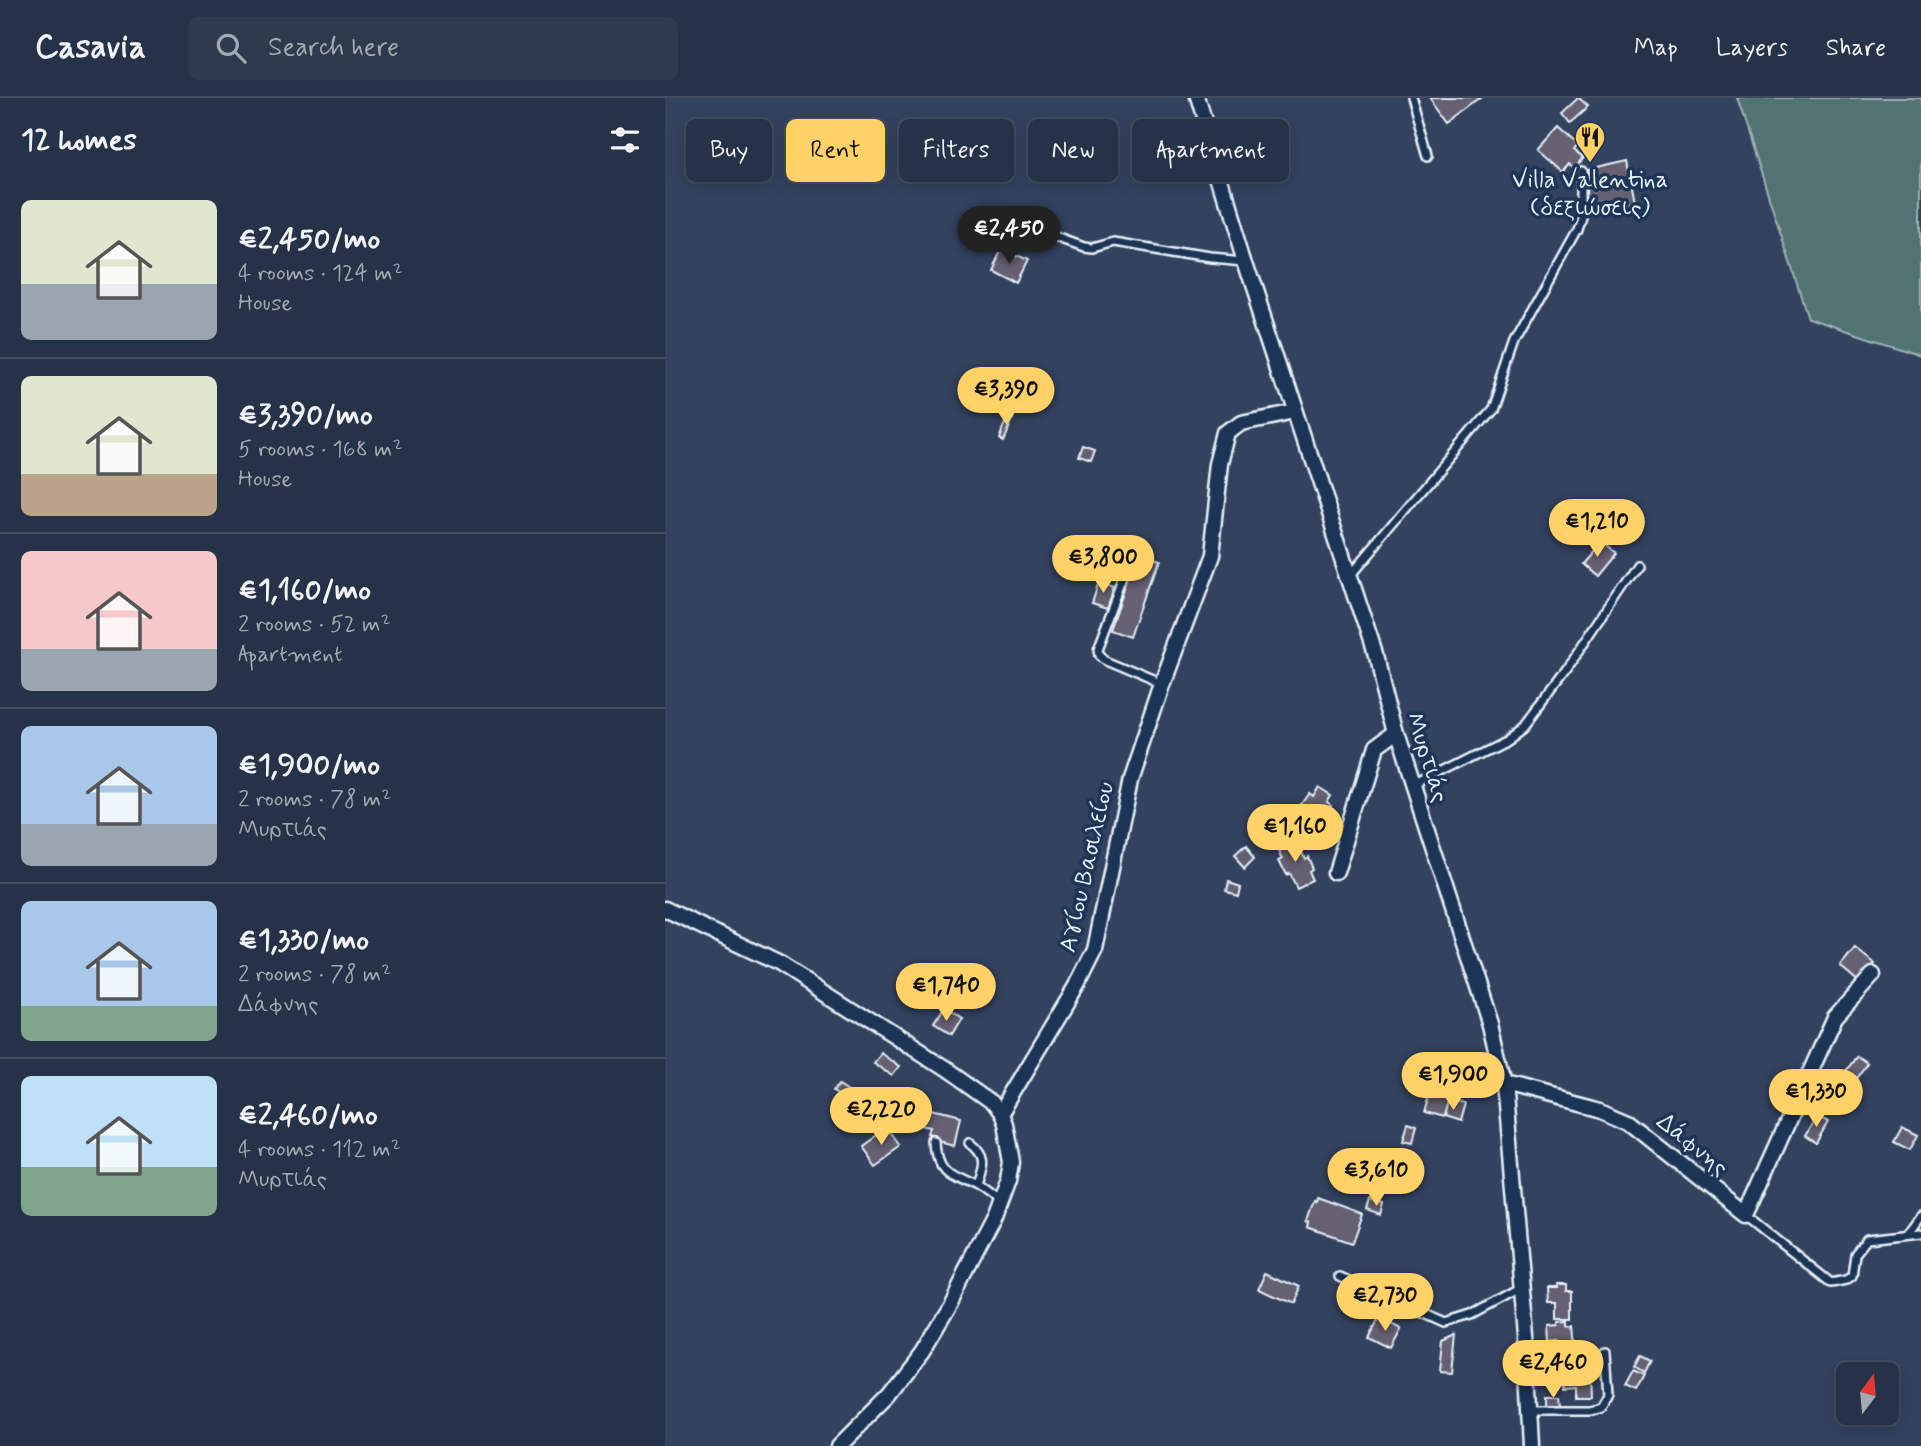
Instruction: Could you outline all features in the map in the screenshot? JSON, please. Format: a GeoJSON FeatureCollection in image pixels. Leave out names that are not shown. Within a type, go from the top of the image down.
{"type":"FeatureCollection","features":[{"type":"Feature","properties":{"kind":"street","name":"Μυρτιάς"},"geometry":{"type":"LineString","coordinates":[[1196,98],[1246,261],[1376,656],[1412,786],[1490,1024],[1504,1084],[1522,1288],[1532,1446]]}},
{"type":"Feature","properties":{"kind":"street","name":"Αγίου Βασιλείου"},"geometry":{"type":"LineString","coordinates":[[1000,1114],[1077,986],[1095,950],[1130,779],[1210,556],[1220,464],[1228,433],[1241,422],[1295,412]]}},
{"type":"Feature","properties":{"kind":"street"},"geometry":{"type":"LineString","coordinates":[[1336,873],[1374,750],[1396,734]]}},
{"type":"Feature","properties":{"kind":"street"},"geometry":{"type":"LineString","coordinates":[[665,909],[791,970],[992,1102],[1004,1124],[1011,1161],[1000,1204],[950,1304],[922,1351],[889,1394],[837,1446]]}},
{"type":"Feature","properties":{"kind":"street"},"geometry":{"type":"LineString","coordinates":[[1746,1215],[1835,1017],[1873,975]]}},
{"type":"Feature","properties":{"kind":"street","name":"Δάφνης"},"geometry":{"type":"LineString","coordinates":[[1504,1084],[1600,1109],[1628,1121],[1746,1215]]}},
{"type":"Feature","properties":{"kind":"lane"},"geometry":{"type":"LineString","coordinates":[[1411,98],[1428,156]]}},
{"type":"Feature","properties":{"kind":"lane"},"geometry":{"type":"LineString","coordinates":[[1350,576],[1491,409],[1514,342],[1577,229],[1581,216],[1581,171]]}},
{"type":"Feature","properties":{"kind":"lane"},"geometry":{"type":"LineString","coordinates":[[1042,232],[1084,247],[1092,248],[1113,242],[1210,258],[1246,261]]}},
{"type":"Feature","properties":{"kind":"lane"},"geometry":{"type":"LineString","coordinates":[[1132,560],[1098,649],[1099,655],[1162,684]]}},
{"type":"Feature","properties":{"kind":"lane"},"geometry":{"type":"LineString","coordinates":[[1412,786],[1508,738],[1525,725],[1565,672],[1637,565]]}},
{"type":"Feature","properties":{"kind":"lane"},"geometry":{"type":"LineString","coordinates":[[936,1143],[940,1165],[960,1181],[976,1186],[1000,1204]]}},
{"type":"Feature","properties":{"kind":"lane"},"geometry":{"type":"LineString","coordinates":[[970,1143],[980,1151],[982,1160],[976,1186]]}},
{"type":"Feature","properties":{"kind":"lane","name":"Δάφνης"},"geometry":{"type":"LineString","coordinates":[[1746,1215],[1831,1283],[1852,1276],[1855,1254],[1867,1238],[1907,1234]]}},
{"type":"Feature","properties":{"kind":"lane"},"geometry":{"type":"LineString","coordinates":[[1907,1234],[1921,1216]]}},
{"type":"Feature","properties":{"kind":"lane"},"geometry":{"type":"LineString","coordinates":[[1907,1234],[1921,1233]]}},
{"type":"Feature","properties":{"kind":"lane"},"geometry":{"type":"LineString","coordinates":[[1340,1276],[1447,1323],[1472,1315],[1522,1288]]}},
{"type":"Feature","properties":{"kind":"lane"},"geometry":{"type":"LineString","coordinates":[[1531,1410],[1590,1410],[1601,1407],[1608,1395],[1605,1351]]}},
{"type":"Feature","properties":{"kind":"green space"},"geometry":{"type":"Polygon","coordinates":[[[1737,98],[1921,98],[1921,355],[1808,318],[1737,98]]]}},
{"type":"Feature","properties":{"kind":"building"},"geometry":{"type":"Polygon","coordinates":[[[1430,98],[1483,98],[1449,124],[1430,98]]]}},
{"type":"Feature","properties":{"kind":"building"},"geometry":{"type":"Polygon","coordinates":[[[1578,98],[1588,107],[1570,123],[1562,113],[1578,98]]]}},
{"type":"Feature","properties":{"kind":"building"},"geometry":{"type":"Polygon","coordinates":[[[1558,128],[1578,146],[1574,151],[1583,158],[1574,168],[1570,164],[1563,172],[1538,150],[1558,128]]]}},
{"type":"Feature","properties":{"kind":"building"},"geometry":{"type":"Polygon","coordinates":[[[1627,161],[1635,202],[1587,210],[1587,170],[1627,161]]]}},
{"type":"Feature","properties":{"kind":"building"},"geometry":{"type":"Polygon","coordinates":[[[1001,249],[1027,261],[1016,283],[991,270],[1001,249]]]}},
{"type":"Feature","properties":{"kind":"building"},"geometry":{"type":"Polygon","coordinates":[[[1008,415],[1013,417],[1003,440],[999,438],[1008,415]]]}},
{"type":"Feature","properties":{"kind":"building"},"geometry":{"type":"Polygon","coordinates":[[[1083,447],[1095,451],[1091,462],[1079,458],[1083,447]]]}},
{"type":"Feature","properties":{"kind":"building"},"geometry":{"type":"Polygon","coordinates":[[[1600,542],[1614,553],[1595,576],[1581,564],[1600,542]]]}},
{"type":"Feature","properties":{"kind":"building"},"geometry":{"type":"Polygon","coordinates":[[[1139,555],[1159,562],[1133,637],[1113,630],[1139,555]]]}},
{"type":"Feature","properties":{"kind":"building"},"geometry":{"type":"Polygon","coordinates":[[[1099,582],[1115,588],[1108,608],[1092,603],[1099,582]]]}},
{"type":"Feature","properties":{"kind":"building"},"geometry":{"type":"Polygon","coordinates":[[[1320,787],[1333,795],[1329,802],[1333,805],[1319,826],[1315,823],[1310,831],[1297,823],[1306,808],[1302,805],[1310,794],[1314,797],[1320,787]]]}},
{"type":"Feature","properties":{"kind":"building"},"geometry":{"type":"Polygon","coordinates":[[[1276,822],[1285,828],[1277,839],[1268,833],[1276,822]]]}},
{"type":"Feature","properties":{"kind":"building"},"geometry":{"type":"Polygon","coordinates":[[[1292,841],[1304,858],[1307,856],[1313,879],[1296,887],[1279,861],[1283,859],[1278,848],[1292,841]]]}},
{"type":"Feature","properties":{"kind":"building"},"geometry":{"type":"Polygon","coordinates":[[[1246,846],[1255,857],[1245,867],[1235,856],[1246,846]]]}},
{"type":"Feature","properties":{"kind":"building"},"geometry":{"type":"Polygon","coordinates":[[[1226,879],[1238,883],[1236,892],[1224,889],[1226,879]]]}},
{"type":"Feature","properties":{"kind":"building"},"geometry":{"type":"Polygon","coordinates":[[[1855,948],[1875,964],[1860,983],[1840,966],[1855,948]]]}},
{"type":"Feature","properties":{"kind":"building"},"geometry":{"type":"Polygon","coordinates":[[[944,1009],[959,1019],[949,1036],[933,1026],[944,1009]]]}},
{"type":"Feature","properties":{"kind":"building"},"geometry":{"type":"Polygon","coordinates":[[[880,1053],[901,1067],[894,1076],[873,1062],[880,1053]]]}},
{"type":"Feature","properties":{"kind":"building"},"geometry":{"type":"Polygon","coordinates":[[[1857,1056],[1867,1063],[1853,1083],[1843,1075],[1857,1056]]]}},
{"type":"Feature","properties":{"kind":"building"},"geometry":{"type":"Polygon","coordinates":[[[840,1081],[858,1093],[853,1101],[834,1089],[840,1081]]]}},
{"type":"Feature","properties":{"kind":"building"},"geometry":{"type":"Polygon","coordinates":[[[1429,1095],[1448,1100],[1443,1118],[1424,1113],[1429,1095]]]}},
{"type":"Feature","properties":{"kind":"building"},"geometry":{"type":"Polygon","coordinates":[[[1448,1100],[1463,1105],[1458,1123],[1443,1118],[1448,1100]]]}},
{"type":"Feature","properties":{"kind":"building"},"geometry":{"type":"Polygon","coordinates":[[[930,1113],[961,1121],[955,1146],[936,1141],[937,1138],[932,1137],[934,1131],[926,1129],[930,1113]]]}},
{"type":"Feature","properties":{"kind":"building"},"geometry":{"type":"Polygon","coordinates":[[[1817,1116],[1828,1122],[1816,1143],[1805,1136],[1817,1116]]]}},
{"type":"Feature","properties":{"kind":"building"},"geometry":{"type":"Polygon","coordinates":[[[1408,1125],[1416,1128],[1412,1143],[1403,1141],[1408,1125]]]}},
{"type":"Feature","properties":{"kind":"building"},"geometry":{"type":"Polygon","coordinates":[[[1902,1127],[1918,1135],[1910,1150],[1894,1142],[1902,1127]]]}},
{"type":"Feature","properties":{"kind":"building"},"geometry":{"type":"Polygon","coordinates":[[[883,1130],[887,1136],[891,1133],[901,1147],[875,1165],[861,1146],[883,1130]]]}},
{"type":"Feature","properties":{"kind":"building"},"geometry":{"type":"Polygon","coordinates":[[[1318,1198],[1362,1214],[1352,1242],[1310,1227],[1311,1222],[1308,1221],[1318,1198]]]}},
{"type":"Feature","properties":{"kind":"building"},"geometry":{"type":"Polygon","coordinates":[[[1370,1201],[1384,1205],[1381,1215],[1367,1210],[1370,1201]]]}},
{"type":"Feature","properties":{"kind":"building"},"geometry":{"type":"Polygon","coordinates":[[[1267,1271],[1299,1286],[1291,1304],[1259,1289],[1267,1271]]]}},
{"type":"Feature","properties":{"kind":"building"},"geometry":{"type":"Polygon","coordinates":[[[1556,1285],[1566,1285],[1566,1291],[1572,1291],[1572,1319],[1557,1319],[1557,1303],[1548,1303],[1547,1288],[1557,1288],[1556,1285]]]}},
{"type":"Feature","properties":{"kind":"building"},"geometry":{"type":"Polygon","coordinates":[[[1379,1318],[1401,1329],[1391,1348],[1369,1337],[1379,1318]]]}},
{"type":"Feature","properties":{"kind":"building"},"geometry":{"type":"Polygon","coordinates":[[[1569,1321],[1569,1326],[1574,1326],[1577,1357],[1561,1358],[1559,1341],[1550,1342],[1549,1326],[1569,1321]]]}},
{"type":"Feature","properties":{"kind":"building"},"geometry":{"type":"Polygon","coordinates":[[[1456,1335],[1452,1372],[1440,1371],[1443,1341],[1456,1335]]]}},
{"type":"Feature","properties":{"kind":"building"},"geometry":{"type":"Polygon","coordinates":[[[1640,1356],[1650,1361],[1644,1373],[1634,1367],[1640,1356]]]}},
{"type":"Feature","properties":{"kind":"building"},"geometry":{"type":"Polygon","coordinates":[[[1584,1360],[1584,1368],[1590,1368],[1591,1396],[1576,1396],[1576,1385],[1565,1386],[1564,1365],[1574,1365],[1574,1361],[1584,1360]]]}},
{"type":"Feature","properties":{"kind":"building"},"geometry":{"type":"Polygon","coordinates":[[[1633,1371],[1644,1376],[1636,1391],[1625,1386],[1633,1371]]]}},
{"type":"Feature","properties":{"kind":"building"},"geometry":{"type":"Polygon","coordinates":[[[1547,1395],[1559,1395],[1560,1405],[1547,1405],[1547,1395]]]}},
{"type":"Feature","properties":{"kind":"place","name":"Villa Valentina (δεξιώσεις)"},"geometry":{"type":"Point","coordinates":[1590,164]}}]}
